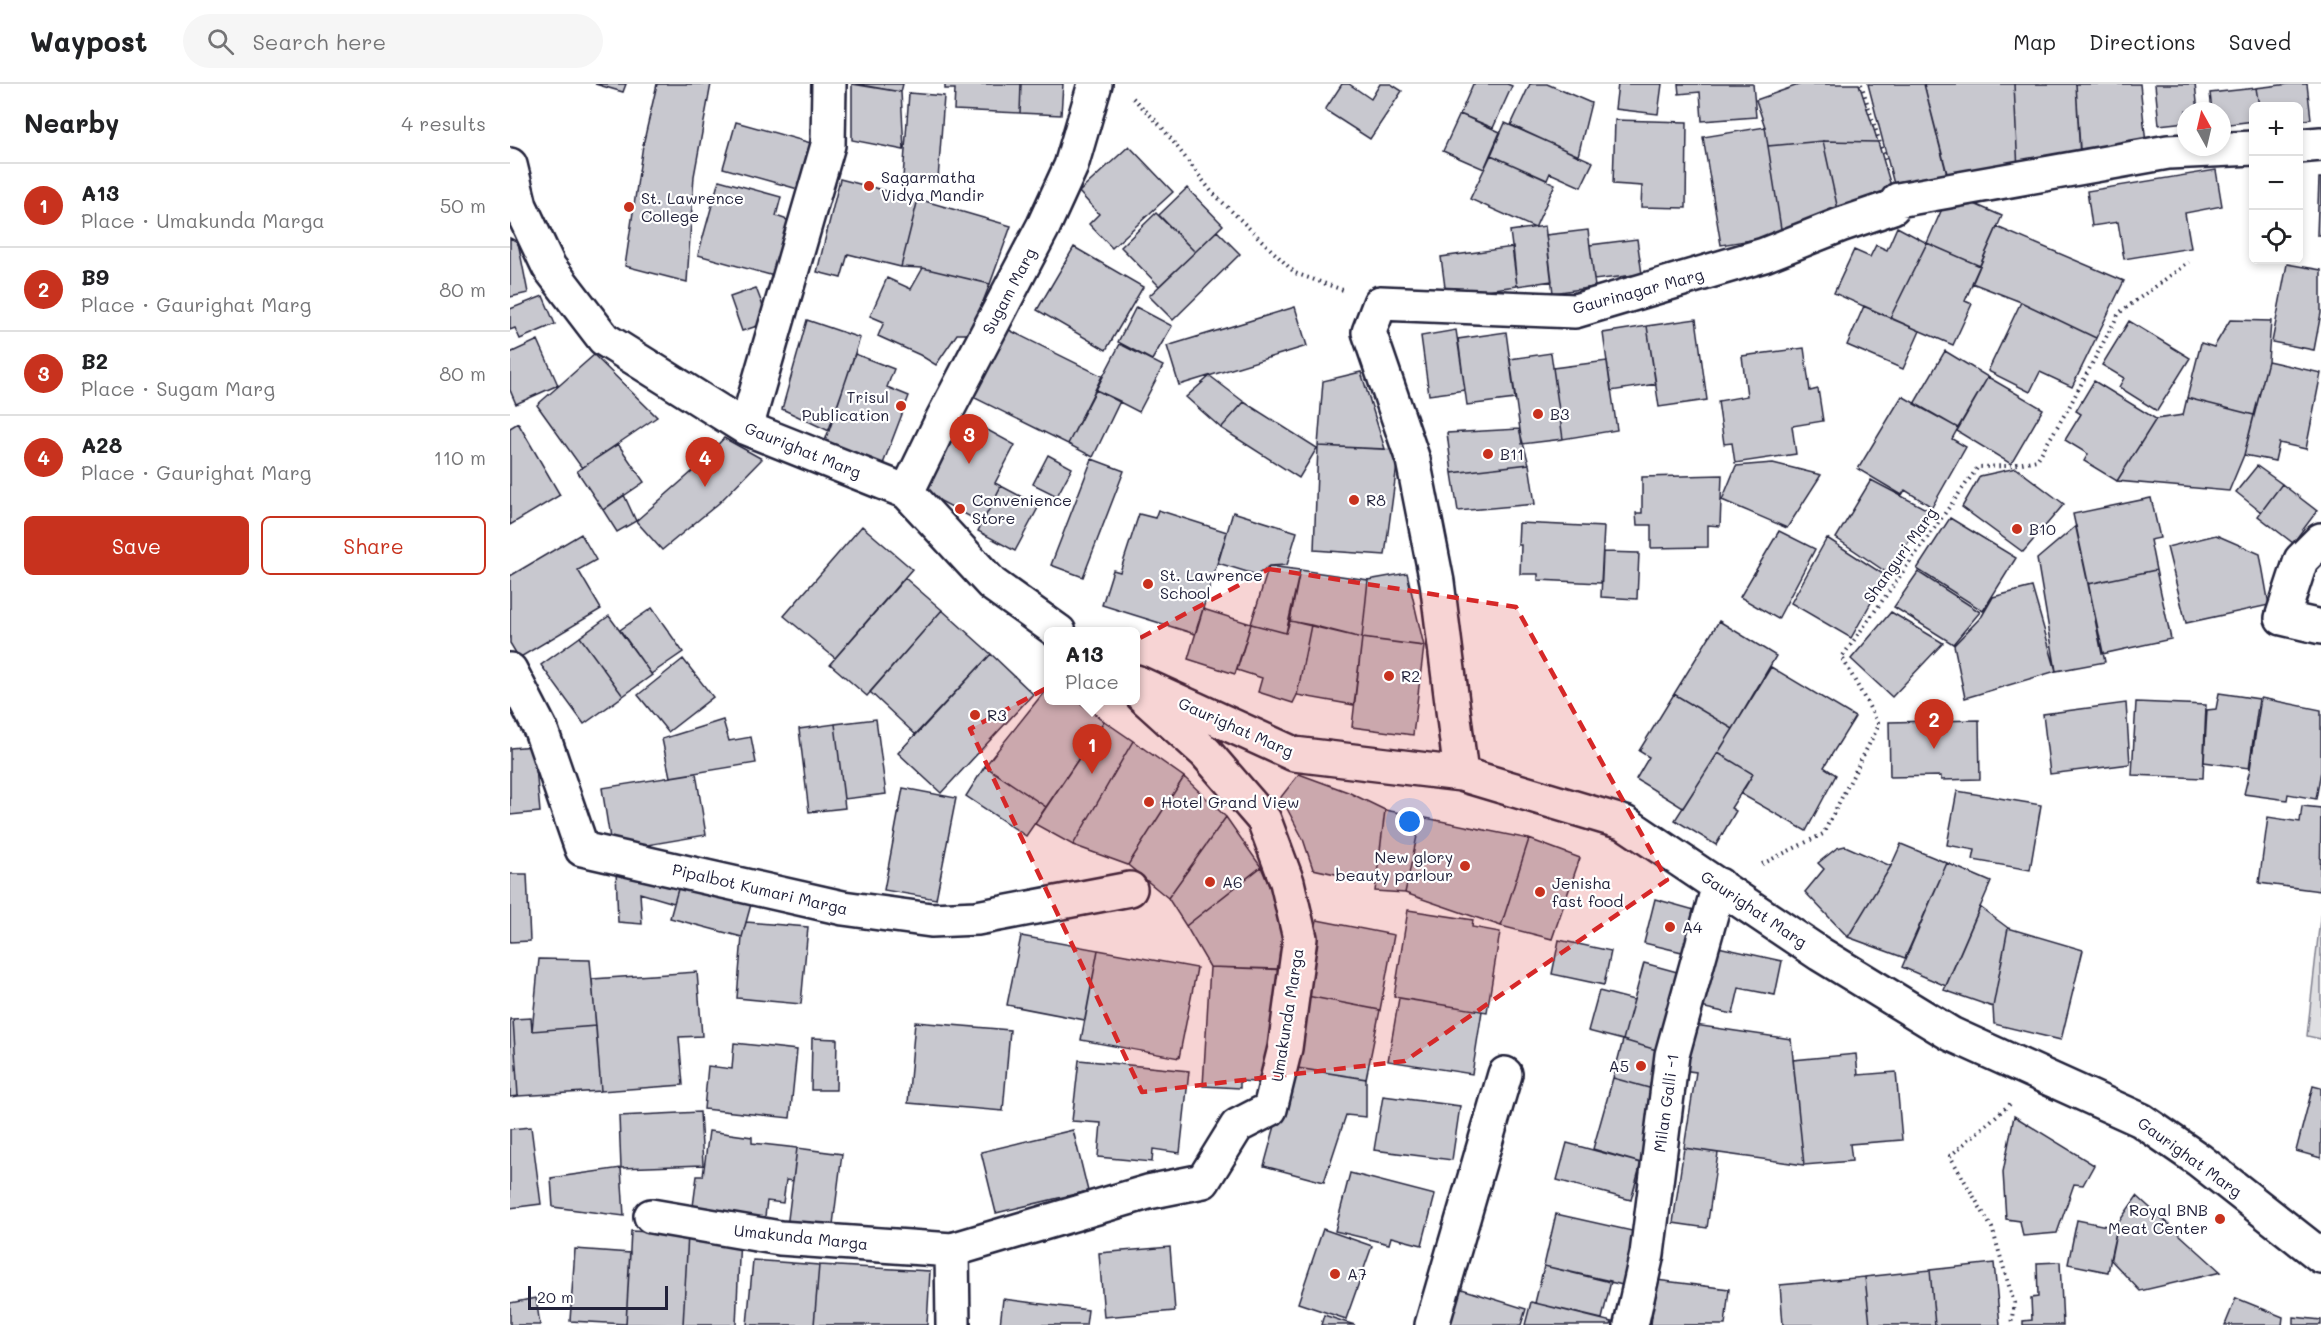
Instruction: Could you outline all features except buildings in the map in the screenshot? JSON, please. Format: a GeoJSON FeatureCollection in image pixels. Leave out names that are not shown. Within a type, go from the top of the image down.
{"type":"FeatureCollection","features":[{"type":"Feature","properties":{"kind":"street"},"geometry":{"type":"LineString","coordinates":[[746,428],[828,145],[829,84]]}},
{"type":"Feature","properties":{"kind":"street","name":"Sugam Marg"},"geometry":{"type":"LineString","coordinates":[[907,492],[1067,176],[1095,84]]}},
{"type":"Feature","properties":{"kind":"street"},"geometry":{"type":"LineString","coordinates":[[2303,146],[2321,144]]}},
{"type":"Feature","properties":{"kind":"street","name":"Gaurinagar Marg"},"geometry":{"type":"LineString","coordinates":[[1380,303],[1575,311],[1764,255],[1893,207],[1898,200],[2168,152],[2249,148]]}},
{"type":"Feature","properties":{"kind":"street","name":"Gaurighat Marg"},"geometry":{"type":"LineString","coordinates":[[510,165],[520,206],[549,267],[604,339],[746,428],[907,492],[992,584],[1052,627]]}},
{"type":"Feature","properties":{"kind":"street"},"geometry":{"type":"LineString","coordinates":[[1380,303],[1370,332],[1413,460],[1437,582],[1461,774]]}},
{"type":"Feature","properties":{"kind":"street"},"geometry":{"type":"LineString","coordinates":[[2321,540],[2301,560],[2282,618],[2321,627]]}},
{"type":"Feature","properties":{"kind":"street","name":"Pipalbot Kumari Marga"},"geometry":{"type":"LineString","coordinates":[[510,670],[542,730],[582,849],[843,908],[931,920],[977,918],[1130,889]]}},
{"type":"Feature","properties":{"kind":"street","name":"Gaurighat Marg"},"geometry":{"type":"LineString","coordinates":[[1140,684],[1294,754],[1461,774],[1625,824],[1820,954],[1951,1034],[2141,1120],[2199,1160],[2321,1256]]}},
{"type":"Feature","properties":{"kind":"street","name":"Umakunda Marga"},"geometry":{"type":"LineString","coordinates":[[651,1215],[780,1238],[952,1250],[1148,1192],[1203,1181],[1237,1126],[1270,1109],[1285,1048],[1300,938],[1287,882],[1264,820],[1206,753],[1140,692]]}},
{"type":"Feature","properties":{"kind":"street","name":"Milan Galli -1"},"geometry":{"type":"LineString","coordinates":[[1631,1325],[1647,1254],[1672,1055],[1719,885]]}},
{"type":"Feature","properties":{"kind":"street"},"geometry":{"type":"LineString","coordinates":[[1432,1325],[1505,1074]]}},
{"type":"Feature","properties":{"kind":"street"},"geometry":{"type":"LineString","coordinates":[[952,1250],[953,1325]]}},
{"type":"Feature","properties":{"kind":"path"},"geometry":{"type":"LineString","coordinates":[[1861,84],[1898,200]]}},
{"type":"Feature","properties":{"kind":"path"},"geometry":{"type":"LineString","coordinates":[[1127,93],[1161,126],[1210,191],[1295,273],[1380,303]]}},
{"type":"Feature","properties":{"kind":"path","name":"Shanguri Marg"},"geometry":{"type":"LineString","coordinates":[[1719,885],[1823,834],[1879,725],[1842,657],[1978,467],[2037,460],[2068,409],[2119,313],[2189,262]]}},
{"type":"Feature","properties":{"kind":"path"},"geometry":{"type":"LineString","coordinates":[[2011,1325],[2014,1303],[1992,1228],[1950,1156],[2017,1099]]}},
{"type":"Feature","properties":{"kind":"highlighted area"},"geometry":{"type":"Polygon","coordinates":[[[1269,569],[1516,607],[1667,880],[1405,1061],[1142,1092],[970,729],[1269,569]]]}},
{"type":"Feature","properties":{"kind":"shaded area"},"geometry":{"type":"Polygon","coordinates":[[[2321,910],[2321,1039],[2307,1036],[2321,910]]]}},
{"type":"Feature","properties":{"kind":"place","name":"Sagarmatha Vidya Mandir"},"geometry":{"type":"Point","coordinates":[869,186]}},
{"type":"Feature","properties":{"kind":"place","name":"St. Lawrence College"},"geometry":{"type":"Point","coordinates":[629,207]}},
{"type":"Feature","properties":{"kind":"place","name":"Trisul Publication"},"geometry":{"type":"Point","coordinates":[901,406]}},
{"type":"Feature","properties":{"kind":"place","name":"B3"},"geometry":{"type":"Point","coordinates":[1538,414]}},
{"type":"Feature","properties":{"kind":"place","name":"B11"},"geometry":{"type":"Point","coordinates":[1488,454]}},
{"type":"Feature","properties":{"kind":"place","name":"B2"},"geometry":{"type":"Point","coordinates":[969,464]}},
{"type":"Feature","properties":{"kind":"place","name":"A28"},"geometry":{"type":"Point","coordinates":[705,487]}},
{"type":"Feature","properties":{"kind":"place","name":"R8"},"geometry":{"type":"Point","coordinates":[1354,500]}},
{"type":"Feature","properties":{"kind":"place","name":"Convenience Store"},"geometry":{"type":"Point","coordinates":[960,509]}},
{"type":"Feature","properties":{"kind":"place","name":"B10"},"geometry":{"type":"Point","coordinates":[2017,529]}},
{"type":"Feature","properties":{"kind":"place","name":"St. Lawrence School"},"geometry":{"type":"Point","coordinates":[1148,584]}},
{"type":"Feature","properties":{"kind":"place","name":"R2"},"geometry":{"type":"Point","coordinates":[1389,676]}},
{"type":"Feature","properties":{"kind":"place","name":"R3"},"geometry":{"type":"Point","coordinates":[975,715]}},
{"type":"Feature","properties":{"kind":"place","name":"B9"},"geometry":{"type":"Point","coordinates":[1934,749]}},
{"type":"Feature","properties":{"kind":"place","name":"A13"},"geometry":{"type":"Point","coordinates":[1092,774]}},
{"type":"Feature","properties":{"kind":"place","name":"Hotel Grand View"},"geometry":{"type":"Point","coordinates":[1149,802]}},
{"type":"Feature","properties":{"kind":"place","name":"New glory beauty parlour"},"geometry":{"type":"Point","coordinates":[1465,866]}},
{"type":"Feature","properties":{"kind":"place","name":"A6"},"geometry":{"type":"Point","coordinates":[1210,882]}},
{"type":"Feature","properties":{"kind":"place","name":"Jenisha fast food"},"geometry":{"type":"Point","coordinates":[1540,892]}},
{"type":"Feature","properties":{"kind":"place","name":"A4"},"geometry":{"type":"Point","coordinates":[1670,927]}},
{"type":"Feature","properties":{"kind":"place","name":"A5"},"geometry":{"type":"Point","coordinates":[1641,1066]}},
{"type":"Feature","properties":{"kind":"place","name":"Royal BNB Meat Center"},"geometry":{"type":"Point","coordinates":[2220,1219]}},
{"type":"Feature","properties":{"kind":"place","name":"A7"},"geometry":{"type":"Point","coordinates":[1335,1274]}}]}
